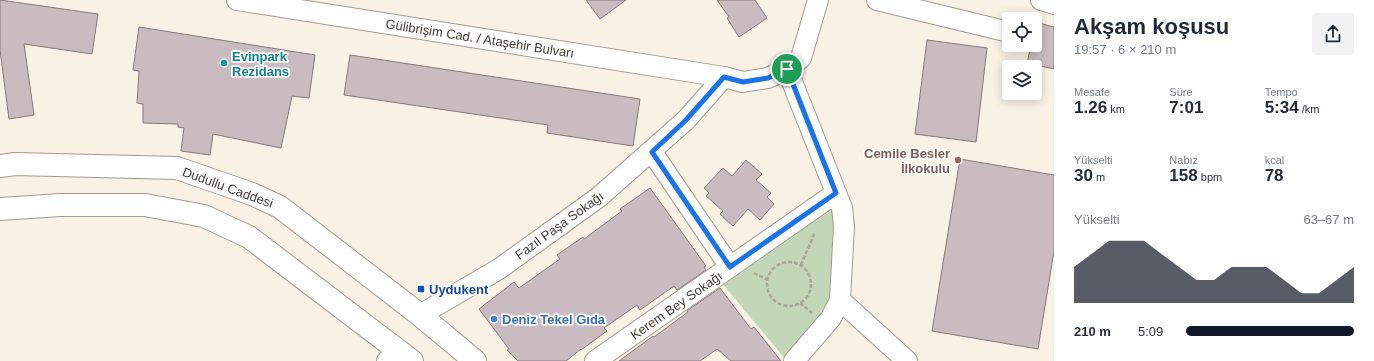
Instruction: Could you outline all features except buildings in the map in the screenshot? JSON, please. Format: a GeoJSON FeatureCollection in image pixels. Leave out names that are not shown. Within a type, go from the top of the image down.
{"type":"FeatureCollection","features":[{"type":"Feature","properties":{"kind":"main road","name":"Dudullu Caddesi"},"geometry":{"type":"LineString","coordinates":[[0,166],[15,164],[177,168],[252,194],[280,207],[420,315],[475,361]]}},
{"type":"Feature","properties":{"kind":"main road"},"geometry":{"type":"LineString","coordinates":[[0,209],[60,205],[145,205],[204,216],[249,237],[399,358]]}},
{"type":"Feature","properties":{"kind":"street","name":"Gülibrişim Cad. / Ataşehir Bulvarı"},"geometry":{"type":"LineString","coordinates":[[237,0],[724,77],[743,82],[768,78],[787,69],[801,58],[818,0]]}},
{"type":"Feature","properties":{"kind":"street"},"geometry":{"type":"LineString","coordinates":[[877,0],[1002,30]]}},
{"type":"Feature","properties":{"kind":"street"},"geometry":{"type":"LineString","coordinates":[[1041,0],[1054,4]]}},
{"type":"Feature","properties":{"kind":"street"},"geometry":{"type":"LineString","coordinates":[[787,69],[842,208],[844,226],[840,300],[831,318],[794,361]]}},
{"type":"Feature","properties":{"kind":"street","name":"Fazıl Paşa Sokağı"},"geometry":{"type":"LineString","coordinates":[[420,315],[499,269],[599,197],[652,152],[686,120],[724,77]]}},
{"type":"Feature","properties":{"kind":"street"},"geometry":{"type":"LineString","coordinates":[[652,152],[730,267]]}},
{"type":"Feature","properties":{"kind":"street","name":"Kerem Bey Sokağı"},"geometry":{"type":"LineString","coordinates":[[595,361],[836,193]]}},
{"type":"Feature","properties":{"kind":"street"},"geometry":{"type":"LineString","coordinates":[[840,300],[907,361]]}},
{"type":"Feature","properties":{"kind":"path"},"geometry":{"type":"LineString","coordinates":[[794,262],[801,265],[810,276],[812,283],[807,297],[802,302],[795,305],[788,306],[781,304],[770,294],[768,280],[770,273],[780,263],[794,262]]}},
{"type":"Feature","properties":{"kind":"green space"},"geometry":{"type":"Polygon","coordinates":[[[830,203],[839,238],[837,280],[824,314],[787,361],[721,282],[830,203]]]}},
{"type":"Feature","properties":{"kind":"place","name":"Evinpark Rezidans"},"geometry":{"type":"Point","coordinates":[224,63]}},
{"type":"Feature","properties":{"kind":"place","name":"Cemile Besler İlkokulu"},"geometry":{"type":"Point","coordinates":[958,160]}},
{"type":"Feature","properties":{"kind":"place","name":"Uydukent"},"geometry":{"type":"Point","coordinates":[421,289]}},
{"type":"Feature","properties":{"kind":"place","name":"Deniz Tekel Gıda"},"geometry":{"type":"Point","coordinates":[494,319]}},
{"type":"Feature","properties":{"kind":"route"},"geometry":{"type":"LineString","coordinates":[[787,69],[836,193],[730,267],[652,152],[686,120],[724,77],[743,82],[768,78],[787,69]]}}]}
